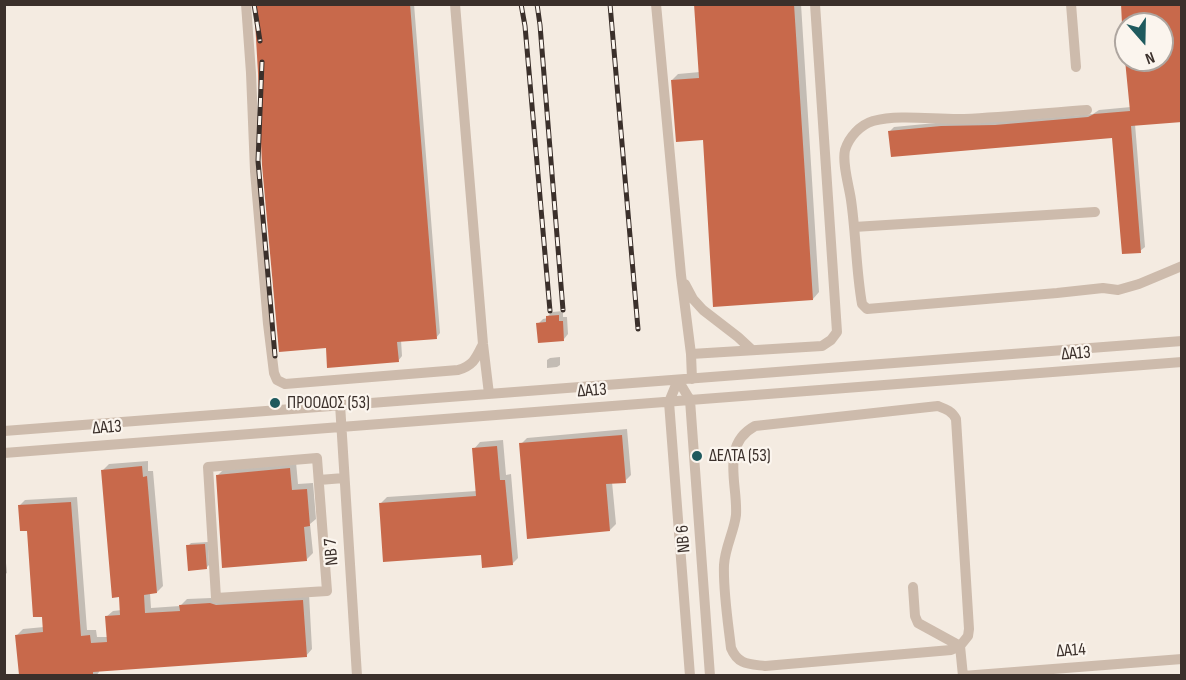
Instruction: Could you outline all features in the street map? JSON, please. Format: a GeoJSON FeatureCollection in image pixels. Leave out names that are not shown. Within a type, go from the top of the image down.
{"type":"FeatureCollection","features":[{"type":"Feature","properties":{"kind":"street"},"geometry":{"type":"LineString","coordinates":[[246,4],[255,171],[269,334],[277,380],[285,384],[458,370],[473,362],[483,344]]}},
{"type":"Feature","properties":{"kind":"street"},"geometry":{"type":"LineString","coordinates":[[455,4],[489,394]]}},
{"type":"Feature","properties":{"kind":"street"},"geometry":{"type":"LineString","coordinates":[[656,4],[692,379]]}},
{"type":"Feature","properties":{"kind":"street"},"geometry":{"type":"LineString","coordinates":[[691,354],[822,345],[831,340],[837,332],[815,4]]}},
{"type":"Feature","properties":{"kind":"street"},"geometry":{"type":"LineString","coordinates":[[1071,4],[1076,67]]}},
{"type":"Feature","properties":{"kind":"street"},"geometry":{"type":"LineString","coordinates":[[1088,110],[964,119],[890,118],[871,122],[859,129],[850,139],[844,157],[862,304],[867,309],[1103,288],[1118,290],[1182,266]]}},
{"type":"Feature","properties":{"kind":"street"},"geometry":{"type":"LineString","coordinates":[[854,227],[1095,212]]}},
{"type":"Feature","properties":{"kind":"street"},"geometry":{"type":"LineString","coordinates":[[681,275],[693,299],[703,310],[752,350]]}},
{"type":"Feature","properties":{"kind":"street","name":"ΔΑ13"},"geometry":{"type":"LineString","coordinates":[[4,431],[1182,341]]}},
{"type":"Feature","properties":{"kind":"street","name":"ΔΑ13"},"geometry":{"type":"LineString","coordinates":[[4,453],[1182,362]]}},
{"type":"Feature","properties":{"kind":"street"},"geometry":{"type":"LineString","coordinates":[[678,380],[690,400]]}},
{"type":"Feature","properties":{"kind":"street"},"geometry":{"type":"LineString","coordinates":[[669,402],[678,380]]}},
{"type":"Feature","properties":{"kind":"street","name":"ΝΒ 6"},"geometry":{"type":"LineString","coordinates":[[690,400],[711,675]]}},
{"type":"Feature","properties":{"kind":"street","name":"ΝΒ 6"},"geometry":{"type":"LineString","coordinates":[[669,402],[690,675]]}},
{"type":"Feature","properties":{"kind":"street","name":"ΝΒ 7"},"geometry":{"type":"LineString","coordinates":[[340,405],[357,675]]}},
{"type":"Feature","properties":{"kind":"street"},"geometry":{"type":"LineString","coordinates":[[960,646],[951,650],[765,666],[748,664],[734,656],[731,648],[724,564],[736,513],[733,462],[740,439],[746,431],[755,426],[938,406],[954,414],[969,629],[968,636],[960,646],[963,675]]}},
{"type":"Feature","properties":{"kind":"street"},"geometry":{"type":"LineString","coordinates":[[317,458],[319,480],[327,591],[216,598],[208,467],[317,458]]}},
{"type":"Feature","properties":{"kind":"street"},"geometry":{"type":"LineString","coordinates":[[319,480],[344,478]]}},
{"type":"Feature","properties":{"kind":"street"},"geometry":{"type":"LineString","coordinates":[[913,586],[915,616],[918,623],[960,646]]}},
{"type":"Feature","properties":{"kind":"street","name":"ΔΑ14"},"geometry":{"type":"LineString","coordinates":[[963,675],[1182,659]]}},
{"type":"Feature","properties":{"kind":"building"},"geometry":{"type":"Polygon","coordinates":[[[254,4],[410,4],[437,339],[397,342],[399,362],[327,368],[326,348],[279,352],[262,165],[254,4]]]}},
{"type":"Feature","properties":{"kind":"building"},"geometry":{"type":"Polygon","coordinates":[[[694,4],[794,4],[813,300],[713,307],[703,140],[676,142],[671,80],[699,78],[694,4]]]}},
{"type":"Feature","properties":{"kind":"building"},"geometry":{"type":"Polygon","coordinates":[[[1121,4],[1182,4],[1182,122],[1131,126],[1141,253],[1122,254],[1112,138],[891,157],[888,131],[941,126],[995,125],[1130,111],[1126,72],[1174,72],[1174,12],[1121,12],[1121,4]]]}},
{"type":"Feature","properties":{"kind":"building"},"geometry":{"type":"Polygon","coordinates":[[[559,315],[559,321],[563,321],[564,341],[538,343],[536,323],[546,322],[546,316],[559,315]]]}},
{"type":"Feature","properties":{"kind":"building"},"geometry":{"type":"Polygon","coordinates":[[[622,435],[626,483],[606,484],[610,531],[527,539],[519,443],[622,435]]]}},
{"type":"Feature","properties":{"kind":"building"},"geometry":{"type":"Polygon","coordinates":[[[497,446],[500,480],[505,480],[513,565],[482,568],[481,555],[383,562],[379,503],[476,496],[472,448],[497,446]]]}},
{"type":"Feature","properties":{"kind":"building"},"geometry":{"type":"Polygon","coordinates":[[[142,466],[143,477],[147,476],[157,593],[144,595],[145,613],[180,611],[179,605],[303,600],[307,657],[93,672],[93,675],[19,675],[15,635],[43,632],[42,617],[33,617],[27,531],[20,531],[18,505],[71,502],[81,636],[90,635],[91,643],[107,642],[105,616],[120,615],[119,597],[112,598],[101,470],[142,466]]]}},
{"type":"Feature","properties":{"kind":"building"},"geometry":{"type":"Polygon","coordinates":[[[290,468],[292,490],[307,489],[310,526],[304,527],[307,561],[222,568],[216,475],[290,468]]]}},
{"type":"Feature","properties":{"kind":"building"},"geometry":{"type":"Polygon","coordinates":[[[205,544],[207,569],[188,571],[186,545],[205,544]]]}},
{"type":"Feature","properties":{"kind":"railway"},"geometry":{"type":"LineString","coordinates":[[254,4],[260,41]]}},
{"type":"Feature","properties":{"kind":"railway"},"geometry":{"type":"LineString","coordinates":[[521,4],[525,26],[550,311]]}},
{"type":"Feature","properties":{"kind":"railway"},"geometry":{"type":"LineString","coordinates":[[537,4],[563,310]]}},
{"type":"Feature","properties":{"kind":"railway"},"geometry":{"type":"LineString","coordinates":[[610,4],[638,329]]}},
{"type":"Feature","properties":{"kind":"railway"},"geometry":{"type":"LineString","coordinates":[[262,62],[258,161],[275,356]]}},
{"type":"Feature","properties":{"kind":"place","name":"ΠΡΟΟΔΟΣ (53)"},"geometry":{"type":"Point","coordinates":[275,403]}},
{"type":"Feature","properties":{"kind":"place","name":"ΔΕΛΤΑ (53)"},"geometry":{"type":"Point","coordinates":[697,456]}}]}
